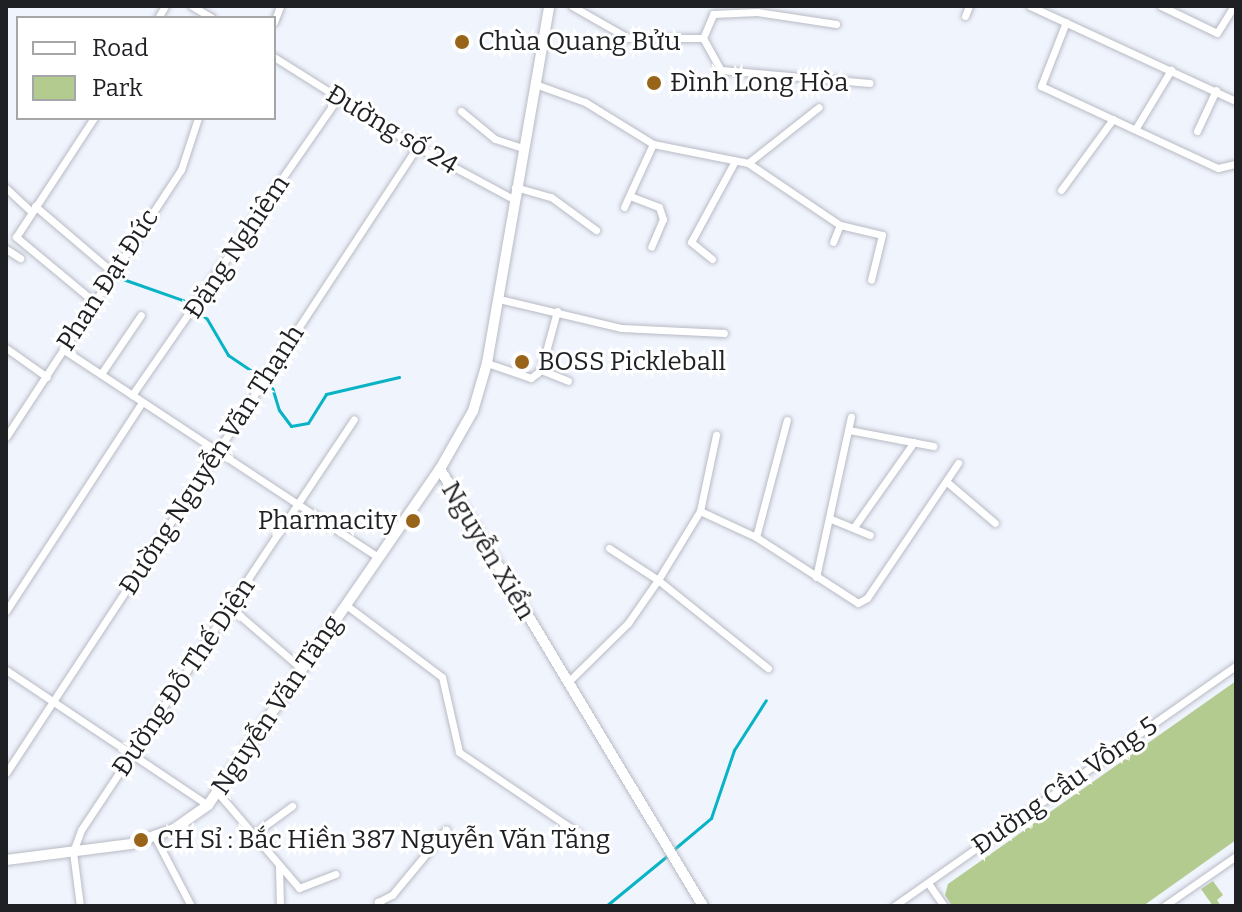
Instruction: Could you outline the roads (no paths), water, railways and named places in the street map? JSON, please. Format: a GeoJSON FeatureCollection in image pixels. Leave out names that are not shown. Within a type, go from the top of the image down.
{"type":"FeatureCollection","features":[{"type":"Feature","properties":{"kind":"main road","name":"Nguyễn Xiển"},"geometry":{"type":"LineString","coordinates":[[549,6],[514,193],[487,363],[473,411],[440,469],[703,906]]}},
{"type":"Feature","properties":{"kind":"main road","name":"Nguyễn Văn Tăng"},"geometry":{"type":"LineString","coordinates":[[6,860],[155,837],[208,805],[440,469]]}},
{"type":"Feature","properties":{"kind":"street"},"geometry":{"type":"LineString","coordinates":[[572,6],[628,38],[703,38]]}},
{"type":"Feature","properties":{"kind":"street"},"geometry":{"type":"LineString","coordinates":[[965,16],[969,6]]}},
{"type":"Feature","properties":{"kind":"street"},"geometry":{"type":"LineString","coordinates":[[1030,6],[1236,101]]}},
{"type":"Feature","properties":{"kind":"street"},"geometry":{"type":"LineString","coordinates":[[1161,6],[1217,33],[1234,6]]}},
{"type":"Feature","properties":{"kind":"street"},"geometry":{"type":"LineString","coordinates":[[703,38],[713,14],[757,12],[836,24]]}},
{"type":"Feature","properties":{"kind":"street"},"geometry":{"type":"LineString","coordinates":[[1066,22],[1041,86],[1218,168],[1236,164]]}},
{"type":"Feature","properties":{"kind":"street"},"geometry":{"type":"LineString","coordinates":[[703,38],[721,70],[869,83]]}},
{"type":"Feature","properties":{"kind":"street","name":"Đường số 24"},"geometry":{"type":"LineString","coordinates":[[276,58],[417,147],[514,193],[551,197],[596,230]]}},
{"type":"Feature","properties":{"kind":"street"},"geometry":{"type":"LineString","coordinates":[[1136,128],[1171,70]]}},
{"type":"Feature","properties":{"kind":"street"},"geometry":{"type":"LineString","coordinates":[[535,84],[585,102],[653,144],[748,163],[840,225],[882,235],[871,280]]}},
{"type":"Feature","properties":{"kind":"street"},"geometry":{"type":"LineString","coordinates":[[1197,131],[1216,90]]}},
{"type":"Feature","properties":{"kind":"street","name":"Đặng Nghiêm"},"geometry":{"type":"LineString","coordinates":[[132,395],[200,303],[338,97]]}},
{"type":"Feature","properties":{"kind":"street"},"geometry":{"type":"LineString","coordinates":[[748,163],[819,107]]}},
{"type":"Feature","properties":{"kind":"street"},"geometry":{"type":"LineString","coordinates":[[461,111],[495,139],[523,148]]}},
{"type":"Feature","properties":{"kind":"street"},"geometry":{"type":"LineString","coordinates":[[1061,190],[1113,119]]}},
{"type":"Feature","properties":{"kind":"street"},"geometry":{"type":"LineString","coordinates":[[92,300],[16,237],[93,120]]}},
{"type":"Feature","properties":{"kind":"street","name":"Phan Đạt Đức"},"geometry":{"type":"LineString","coordinates":[[6,437],[64,350],[92,300],[181,170],[197,120]]}},
{"type":"Feature","properties":{"kind":"street"},"geometry":{"type":"LineString","coordinates":[[624,207],[653,144]]}},
{"type":"Feature","properties":{"kind":"street","name":"Đường Nguyễn Văn Thạnh"},"geometry":{"type":"LineString","coordinates":[[6,773],[417,147]]}},
{"type":"Feature","properties":{"kind":"street"},"geometry":{"type":"LineString","coordinates":[[712,259],[691,242],[735,161]]}},
{"type":"Feature","properties":{"kind":"street"},"geometry":{"type":"LineString","coordinates":[[6,188],[112,270]]}},
{"type":"Feature","properties":{"kind":"street"},"geometry":{"type":"LineString","coordinates":[[630,196],[659,207],[663,219],[651,247]]}},
{"type":"Feature","properties":{"kind":"street"},"geometry":{"type":"LineString","coordinates":[[833,242],[840,225]]}},
{"type":"Feature","properties":{"kind":"street"},"geometry":{"type":"LineString","coordinates":[[6,249],[20,258]]}},
{"type":"Feature","properties":{"kind":"street"},"geometry":{"type":"LineString","coordinates":[[499,299],[621,328],[724,333]]}},
{"type":"Feature","properties":{"kind":"street"},"geometry":{"type":"LineString","coordinates":[[487,363],[531,378],[541,370],[557,311]]}},
{"type":"Feature","properties":{"kind":"street"},"geometry":{"type":"LineString","coordinates":[[101,374],[141,315]]}},
{"type":"Feature","properties":{"kind":"street"},"geometry":{"type":"LineString","coordinates":[[6,348],[47,377]]}},
{"type":"Feature","properties":{"kind":"street"},"geometry":{"type":"LineString","coordinates":[[64,350],[378,557]]}},
{"type":"Feature","properties":{"kind":"street"},"geometry":{"type":"LineString","coordinates":[[541,370],[568,381]]}},
{"type":"Feature","properties":{"kind":"street"},"geometry":{"type":"LineString","coordinates":[[6,611],[142,402]]}},
{"type":"Feature","properties":{"kind":"street"},"geometry":{"type":"LineString","coordinates":[[816,577],[851,417]]}},
{"type":"Feature","properties":{"kind":"street","name":"Đường Đỗ Thế Diện"},"geometry":{"type":"LineString","coordinates":[[73,852],[81,830],[354,419]]}},
{"type":"Feature","properties":{"kind":"street"},"geometry":{"type":"LineString","coordinates":[[756,537],[787,420]]}},
{"type":"Feature","properties":{"kind":"street"},"geometry":{"type":"LineString","coordinates":[[849,430],[933,446]]}},
{"type":"Feature","properties":{"kind":"street"},"geometry":{"type":"LineString","coordinates":[[567,683],[628,623],[700,511],[716,435]]}},
{"type":"Feature","properties":{"kind":"street"},"geometry":{"type":"LineString","coordinates":[[854,527],[914,442]]}},
{"type":"Feature","properties":{"kind":"street"},"geometry":{"type":"LineString","coordinates":[[700,511],[756,537],[851,601],[867,598],[958,463]]}},
{"type":"Feature","properties":{"kind":"street"},"geometry":{"type":"LineString","coordinates":[[947,482],[995,523]]}},
{"type":"Feature","properties":{"kind":"street"},"geometry":{"type":"LineString","coordinates":[[831,519],[870,535]]}},
{"type":"Feature","properties":{"kind":"street"},"geometry":{"type":"LineString","coordinates":[[609,548],[658,580],[768,668]]}},
{"type":"Feature","properties":{"kind":"street"},"geometry":{"type":"LineString","coordinates":[[346,605],[442,677],[459,752],[578,833]]}},
{"type":"Feature","properties":{"kind":"street"},"geometry":{"type":"LineString","coordinates":[[231,608],[302,669]]}},
{"type":"Feature","properties":{"kind":"street","name":"Đường Cầu Vồng 5"},"geometry":{"type":"LineString","coordinates":[[894,906],[1236,666]]}},
{"type":"Feature","properties":{"kind":"street"},"geometry":{"type":"LineString","coordinates":[[6,670],[208,805]]}},
{"type":"Feature","properties":{"kind":"street"},"geometry":{"type":"LineString","coordinates":[[218,793],[299,888],[335,874]]}},
{"type":"Feature","properties":{"kind":"street"},"geometry":{"type":"LineString","coordinates":[[255,833],[292,806]]}},
{"type":"Feature","properties":{"kind":"street"},"geometry":{"type":"LineString","coordinates":[[380,904],[392,895],[446,830]]}},
{"type":"Feature","properties":{"kind":"street"},"geometry":{"type":"LineString","coordinates":[[155,837],[191,906]]}},
{"type":"Feature","properties":{"kind":"street"},"geometry":{"type":"LineString","coordinates":[[73,852],[80,906]]}},
{"type":"Feature","properties":{"kind":"street"},"geometry":{"type":"LineString","coordinates":[[1164,906],[1236,856]]}},
{"type":"Feature","properties":{"kind":"street"},"geometry":{"type":"LineString","coordinates":[[279,866],[280,906]]}},
{"type":"Feature","properties":{"kind":"street"},"geometry":{"type":"LineString","coordinates":[[928,883],[944,906]]}},
{"type":"Feature","properties":{"kind":"waterway"},"geometry":{"type":"LineString","coordinates":[[117,277],[185,301],[207,319],[228,355],[271,384],[279,410],[291,426],[308,423],[326,394],[399,377]]}},
{"type":"Feature","properties":{"kind":"waterway"},"geometry":{"type":"LineString","coordinates":[[673,850],[711,818],[734,750],[766,700]]}},
{"type":"Feature","properties":{"kind":"waterway"},"geometry":{"type":"LineString","coordinates":[[606,906],[668,855]]}},
{"type":"Feature","properties":{"kind":"place","name":"Chùa Quang Bửu"},"geometry":{"type":"Point","coordinates":[462,42]}},
{"type":"Feature","properties":{"kind":"place","name":"Đình Long Hòa"},"geometry":{"type":"Point","coordinates":[654,83]}},
{"type":"Feature","properties":{"kind":"place","name":"BOSS Pickleball"},"geometry":{"type":"Point","coordinates":[522,362]}},
{"type":"Feature","properties":{"kind":"place","name":"Pharmacity"},"geometry":{"type":"Point","coordinates":[413,521]}},
{"type":"Feature","properties":{"kind":"place","name":"CH Sỉ : Bắc Hiền 387 Nguyễn Văn Tăng"},"geometry":{"type":"Point","coordinates":[141,840]}}]}
